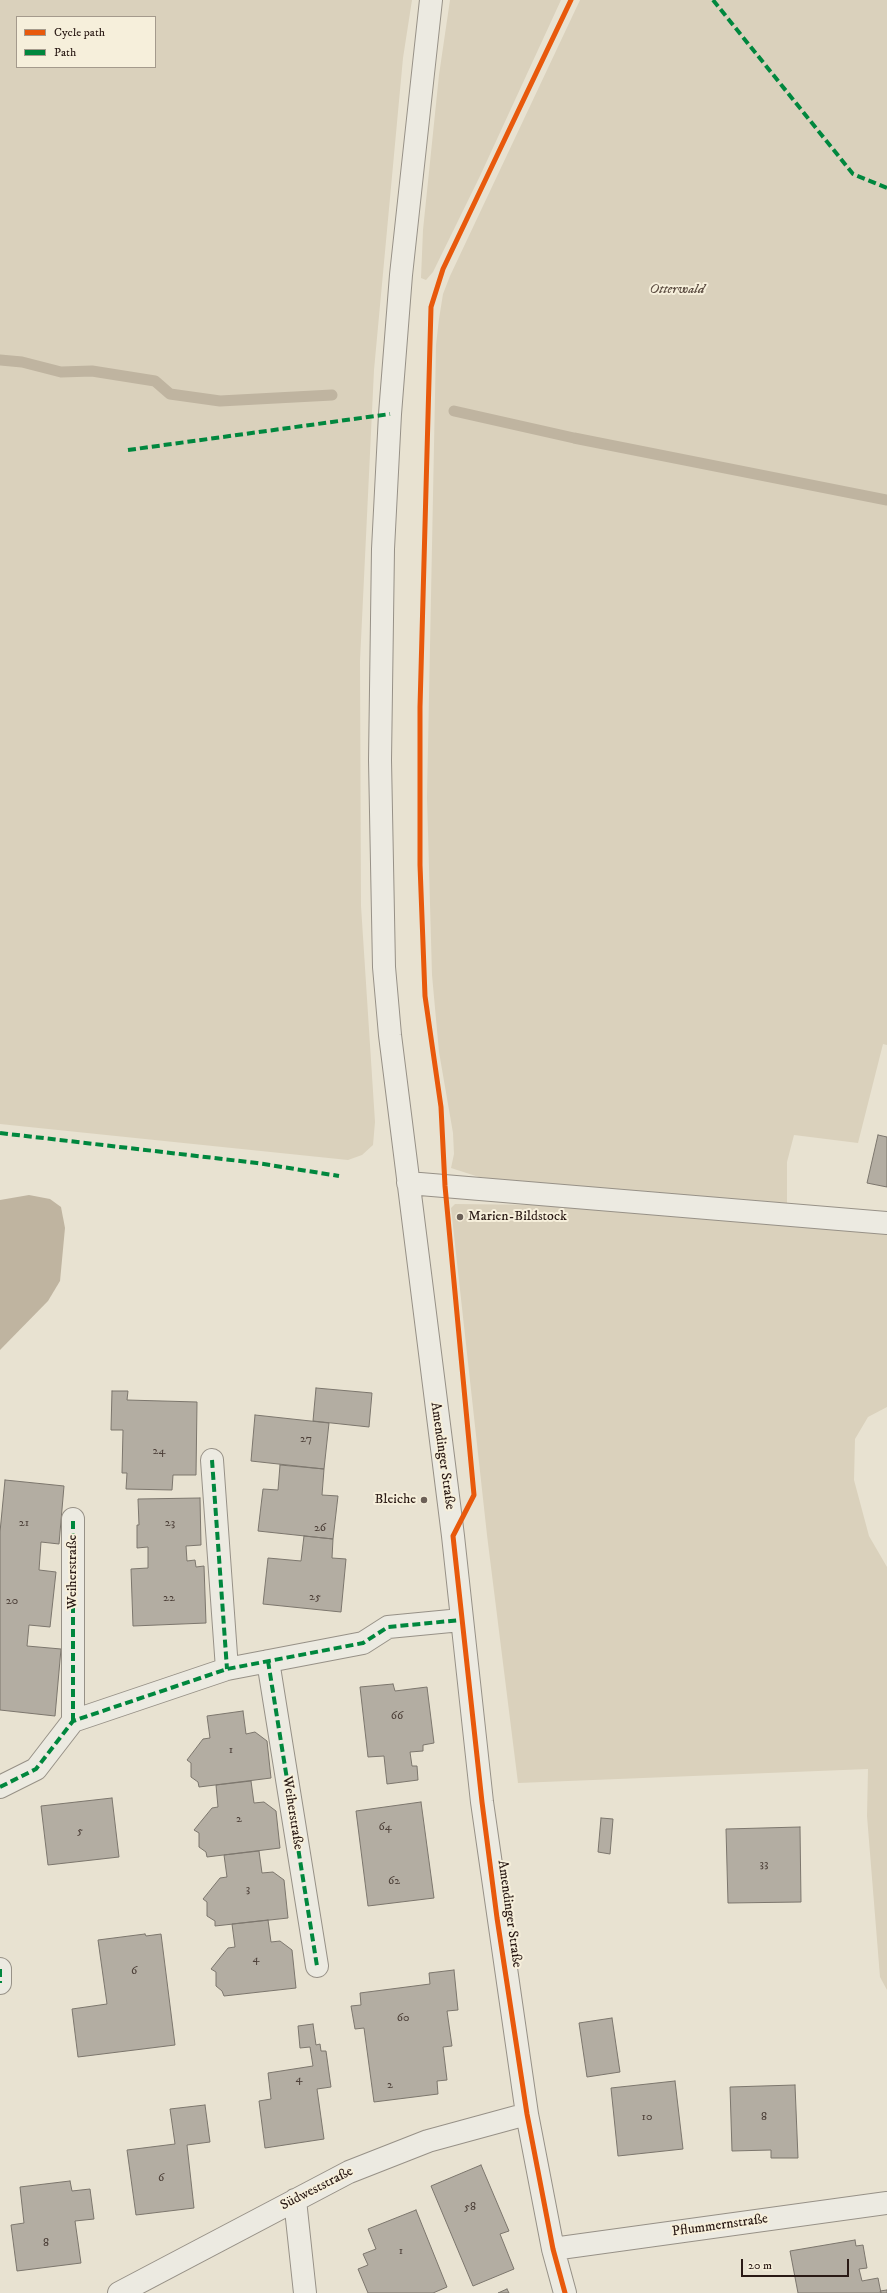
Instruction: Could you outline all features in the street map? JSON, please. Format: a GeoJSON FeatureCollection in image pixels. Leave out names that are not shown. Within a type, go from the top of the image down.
{"type":"FeatureCollection","features":[{"type":"Feature","properties":{"kind":"street","name":"Amendinger Straße"},"geometry":{"type":"LineString","coordinates":[[431,0],[401,275],[382,548],[381,885],[384,967],[390,1035],[420,1283],[453,1536],[482,1802],[526,2114],[553,2249],[565,2293]]}},
{"type":"Feature","properties":{"kind":"street"},"geometry":{"type":"LineString","coordinates":[[408,1183],[887,1223]]}},
{"type":"Feature","properties":{"kind":"street"},"geometry":{"type":"LineString","coordinates":[[212,1460],[228,1669]]}},
{"type":"Feature","properties":{"kind":"street","name":"Weiherstraße"},"geometry":{"type":"LineString","coordinates":[[73,1519],[73,1721]]}},
{"type":"Feature","properties":{"kind":"street"},"geometry":{"type":"LineString","coordinates":[[0,1787],[36,1769],[73,1721],[228,1669],[364,1643],[388,1627],[461,1620]]}},
{"type":"Feature","properties":{"kind":"street","name":"Weiherstraße"},"geometry":{"type":"LineString","coordinates":[[268,1661],[317,1966]]}},
{"type":"Feature","properties":{"kind":"street"},"geometry":{"type":"LineString","coordinates":[[0,1969],[0,1983]]}},
{"type":"Feature","properties":{"kind":"street","name":"Südweststraße"},"geometry":{"type":"LineString","coordinates":[[119,2293],[349,2172],[428,2141],[526,2114]]}},
{"type":"Feature","properties":{"kind":"street"},"geometry":{"type":"LineString","coordinates":[[295,2200],[305,2293]]}},
{"type":"Feature","properties":{"kind":"street","name":"Pflummernstraße"},"geometry":{"type":"LineString","coordinates":[[553,2249],[887,2203]]}},
{"type":"Feature","properties":{"kind":"green space"},"geometry":{"type":"Polygon","coordinates":[[[0,0],[412,0],[403,58],[374,370],[360,661],[361,906],[375,1122],[373,1145],[362,1155],[348,1160],[0,1124],[0,0]]]}},
{"type":"Feature","properties":{"kind":"green space"},"geometry":{"type":"Polygon","coordinates":[[[450,0],[561,0],[480,176],[433,272],[426,280],[421,278],[423,230],[439,75],[450,0]]]}},
{"type":"Feature","properties":{"kind":"green space","name":"Otterwald"},"geometry":{"type":"Polygon","coordinates":[[[580,0],[887,0],[887,1045],[883,1044],[858,1143],[794,1135],[787,1162],[787,1203],[524,1183],[479,1177],[451,1168],[454,1154],[453,1133],[439,1052],[432,975],[427,797],[436,345],[443,294],[450,276],[580,0]]]}},
{"type":"Feature","properties":{"kind":"green space"},"geometry":{"type":"Polygon","coordinates":[[[455,1204],[542,1205],[729,1218],[887,1234],[887,1407],[868,1417],[855,1439],[854,1480],[869,1536],[887,1567],[887,1990],[880,1977],[867,1816],[868,1769],[518,1783],[487,1535],[451,1208],[455,1204]]]}},
{"type":"Feature","properties":{"kind":"shaded area"},"geometry":{"type":"Polygon","coordinates":[[[29,1195],[50,1199],[61,1207],[65,1228],[60,1281],[48,1301],[0,1350],[0,1200],[29,1195]]]}},
{"type":"Feature","properties":{"kind":"building"},"geometry":{"type":"Polygon","coordinates":[[[878,1135],[887,1137],[887,1187],[867,1183],[878,1135]]]}},
{"type":"Feature","properties":{"kind":"building"},"geometry":{"type":"Polygon","coordinates":[[[316,1388],[372,1393],[369,1427],[313,1421],[316,1388]]]}},
{"type":"Feature","properties":{"kind":"building"},"geometry":{"type":"Polygon","coordinates":[[[112,1391],[128,1391],[127,1400],[197,1402],[196,1475],[173,1475],[172,1490],[126,1489],[127,1473],[122,1473],[123,1430],[111,1430],[112,1391]]]}},
{"type":"Feature","properties":{"kind":"building"},"geometry":{"type":"Polygon","coordinates":[[[255,1415],[329,1423],[324,1469],[251,1461],[255,1415]]]}},
{"type":"Feature","properties":{"kind":"building"},"geometry":{"type":"Polygon","coordinates":[[[280,1465],[324,1469],[322,1495],[338,1496],[333,1539],[258,1531],[263,1489],[278,1490],[280,1465]]]}},
{"type":"Feature","properties":{"kind":"building"},"geometry":{"type":"Polygon","coordinates":[[[5,1480],[64,1486],[59,1544],[41,1542],[39,1570],[56,1572],[50,1627],[29,1625],[27,1646],[61,1649],[55,1716],[0,1710],[0,1532],[5,1480]]]}},
{"type":"Feature","properties":{"kind":"building"},"geometry":{"type":"Polygon","coordinates":[[[200,1498],[201,1545],[186,1546],[187,1561],[195,1560],[196,1567],[204,1566],[206,1623],[133,1626],[131,1569],[148,1568],[148,1547],[137,1548],[137,1525],[139,1525],[138,1499],[200,1498]]]}},
{"type":"Feature","properties":{"kind":"building"},"geometry":{"type":"Polygon","coordinates":[[[304,1536],[333,1539],[332,1558],[346,1559],[341,1612],[263,1604],[268,1558],[301,1561],[304,1536]]]}},
{"type":"Feature","properties":{"kind":"building"},"geometry":{"type":"Polygon","coordinates":[[[393,1684],[395,1691],[427,1687],[434,1743],[423,1745],[423,1751],[410,1752],[412,1766],[417,1766],[418,1780],[387,1784],[384,1756],[368,1757],[360,1687],[393,1684]]]}},
{"type":"Feature","properties":{"kind":"building"},"geometry":{"type":"Polygon","coordinates":[[[243,1711],[246,1734],[255,1732],[267,1741],[271,1778],[199,1787],[198,1782],[191,1777],[191,1763],[187,1760],[203,1739],[210,1738],[207,1716],[243,1711]]]}},
{"type":"Feature","properties":{"kind":"building"},"geometry":{"type":"Polygon","coordinates":[[[251,1781],[254,1803],[264,1802],[276,1811],[280,1848],[207,1857],[206,1852],[199,1847],[199,1833],[194,1830],[212,1808],[218,1807],[216,1785],[251,1781]]]}},
{"type":"Feature","properties":{"kind":"building"},"geometry":{"type":"Polygon","coordinates":[[[112,1798],[119,1857],[48,1865],[41,1806],[112,1798]]]}},
{"type":"Feature","properties":{"kind":"building"},"geometry":{"type":"Polygon","coordinates":[[[421,1802],[434,1898],[368,1906],[356,1811],[421,1802]]]}},
{"type":"Feature","properties":{"kind":"building"},"geometry":{"type":"Polygon","coordinates":[[[601,1818],[613,1819],[610,1854],[598,1852],[601,1818]]]}},
{"type":"Feature","properties":{"kind":"building"},"geometry":{"type":"Polygon","coordinates":[[[800,1827],[801,1902],[728,1903],[726,1829],[800,1827]]]}},
{"type":"Feature","properties":{"kind":"building"},"geometry":{"type":"Polygon","coordinates":[[[259,1851],[262,1873],[273,1872],[284,1880],[288,1918],[215,1926],[215,1921],[207,1916],[207,1902],[203,1899],[220,1878],[227,1877],[224,1855],[259,1851]]]}},
{"type":"Feature","properties":{"kind":"building"},"geometry":{"type":"Polygon","coordinates":[[[268,1920],[271,1942],[280,1941],[292,1950],[296,1988],[224,1996],[222,1991],[216,1986],[216,1972],[211,1969],[228,1948],[235,1947],[232,1924],[268,1920]]]}},
{"type":"Feature","properties":{"kind":"building"},"geometry":{"type":"Polygon","coordinates":[[[145,1934],[146,1936],[161,1934],[175,2045],[78,2057],[72,2009],[107,2004],[98,1940],[145,1934]]]}},
{"type":"Feature","properties":{"kind":"building"},"geometry":{"type":"Polygon","coordinates":[[[454,1970],[458,2010],[447,2011],[452,2046],[443,2047],[447,2080],[437,2081],[438,2094],[374,2102],[364,2028],[355,2029],[351,2006],[361,2005],[360,1993],[430,1984],[429,1973],[454,1970]]]}},
{"type":"Feature","properties":{"kind":"building"},"geometry":{"type":"Polygon","coordinates":[[[612,2018],[620,2072],[587,2077],[579,2023],[612,2018]]]}},
{"type":"Feature","properties":{"kind":"building"},"geometry":{"type":"Polygon","coordinates":[[[313,2024],[316,2045],[320,2044],[321,2051],[326,2051],[331,2087],[317,2089],[324,2139],[265,2148],[259,2101],[271,2099],[268,2073],[313,2066],[310,2047],[300,2048],[298,2026],[313,2024]]]}},
{"type":"Feature","properties":{"kind":"building"},"geometry":{"type":"Polygon","coordinates":[[[675,2081],[683,2149],[618,2156],[611,2088],[675,2081]]]}},
{"type":"Feature","properties":{"kind":"building"},"geometry":{"type":"Polygon","coordinates":[[[795,2085],[798,2158],[771,2158],[771,2150],[732,2151],[730,2087],[795,2085]]]}},
{"type":"Feature","properties":{"kind":"building"},"geometry":{"type":"Polygon","coordinates":[[[205,2105],[210,2142],[187,2145],[194,2208],[136,2215],[127,2150],[175,2144],[170,2109],[205,2105]]]}},
{"type":"Feature","properties":{"kind":"building"},"geometry":{"type":"Polygon","coordinates":[[[481,2165],[509,2231],[500,2234],[514,2269],[473,2286],[431,2186],[481,2165]]]}},
{"type":"Feature","properties":{"kind":"building"},"geometry":{"type":"Polygon","coordinates":[[[70,2181],[72,2191],[90,2189],[94,2219],[75,2221],[81,2263],[17,2271],[11,2225],[24,2223],[20,2187],[70,2181]]]}},
{"type":"Feature","properties":{"kind":"building"},"geometry":{"type":"Polygon","coordinates":[[[416,2210],[447,2287],[433,2293],[368,2293],[358,2269],[368,2265],[363,2254],[376,2249],[368,2229],[416,2210]]]}},
{"type":"Feature","properties":{"kind":"building"},"geometry":{"type":"Polygon","coordinates":[[[855,2240],[856,2246],[863,2245],[867,2268],[859,2269],[862,2281],[878,2278],[881,2293],[798,2293],[790,2251],[855,2240]]]}},
{"type":"Feature","properties":{"kind":"building"},"geometry":{"type":"Polygon","coordinates":[[[507,2289],[509,2293],[498,2293],[507,2289]]]}},
{"type":"Feature","properties":{"kind":"building"},"geometry":{"type":"Polygon","coordinates":[[[887,2290],[887,2293],[881,2293],[880,2291],[887,2290]]]}},
{"type":"Feature","properties":{"kind":"waterway"},"geometry":{"type":"LineString","coordinates":[[0,360],[22,362],[61,372],[92,371],[155,381],[170,394],[220,401],[332,395]]}},
{"type":"Feature","properties":{"kind":"waterway"},"geometry":{"type":"LineString","coordinates":[[454,411],[574,438],[887,500]]}},
{"type":"Feature","properties":{"kind":"marked path"},"geometry":{"type":"LineString","coordinates":[[713,0],[853,174],[887,188]]}},
{"type":"Feature","properties":{"kind":"marked path"},"geometry":{"type":"LineString","coordinates":[[128,450],[390,414]]}},
{"type":"Feature","properties":{"kind":"marked path"},"geometry":{"type":"LineString","coordinates":[[0,1133],[257,1163],[339,1176]]}},
{"type":"Feature","properties":{"kind":"marked path"},"geometry":{"type":"LineString","coordinates":[[212,1460],[227,1669]]}},
{"type":"Feature","properties":{"kind":"marked path"},"geometry":{"type":"LineString","coordinates":[[73,1519],[73,1721]]}},
{"type":"Feature","properties":{"kind":"marked path"},"geometry":{"type":"LineString","coordinates":[[0,1787],[36,1769],[73,1721],[227,1669],[363,1643],[388,1627],[461,1620]]}},
{"type":"Feature","properties":{"kind":"marked path"},"geometry":{"type":"LineString","coordinates":[[268,1661],[317,1966]]}},
{"type":"Feature","properties":{"kind":"marked path"},"geometry":{"type":"LineString","coordinates":[[0,1969],[0,1983]]}},
{"type":"Feature","properties":{"kind":"cycle path"},"geometry":{"type":"LineString","coordinates":[[565,2293],[553,2249],[527,2114],[497,1918],[482,1802],[453,1536],[474,1495],[445,1186],[441,1107],[425,996],[420,865],[420,707],[431,307],[443,269],[571,0]]}},
{"type":"Feature","properties":{"kind":"place","name":"Marien-Bildstock"},"geometry":{"type":"Point","coordinates":[460,1217]}},
{"type":"Feature","properties":{"kind":"place","name":"Bleiche"},"geometry":{"type":"Point","coordinates":[424,1500]}}]}
